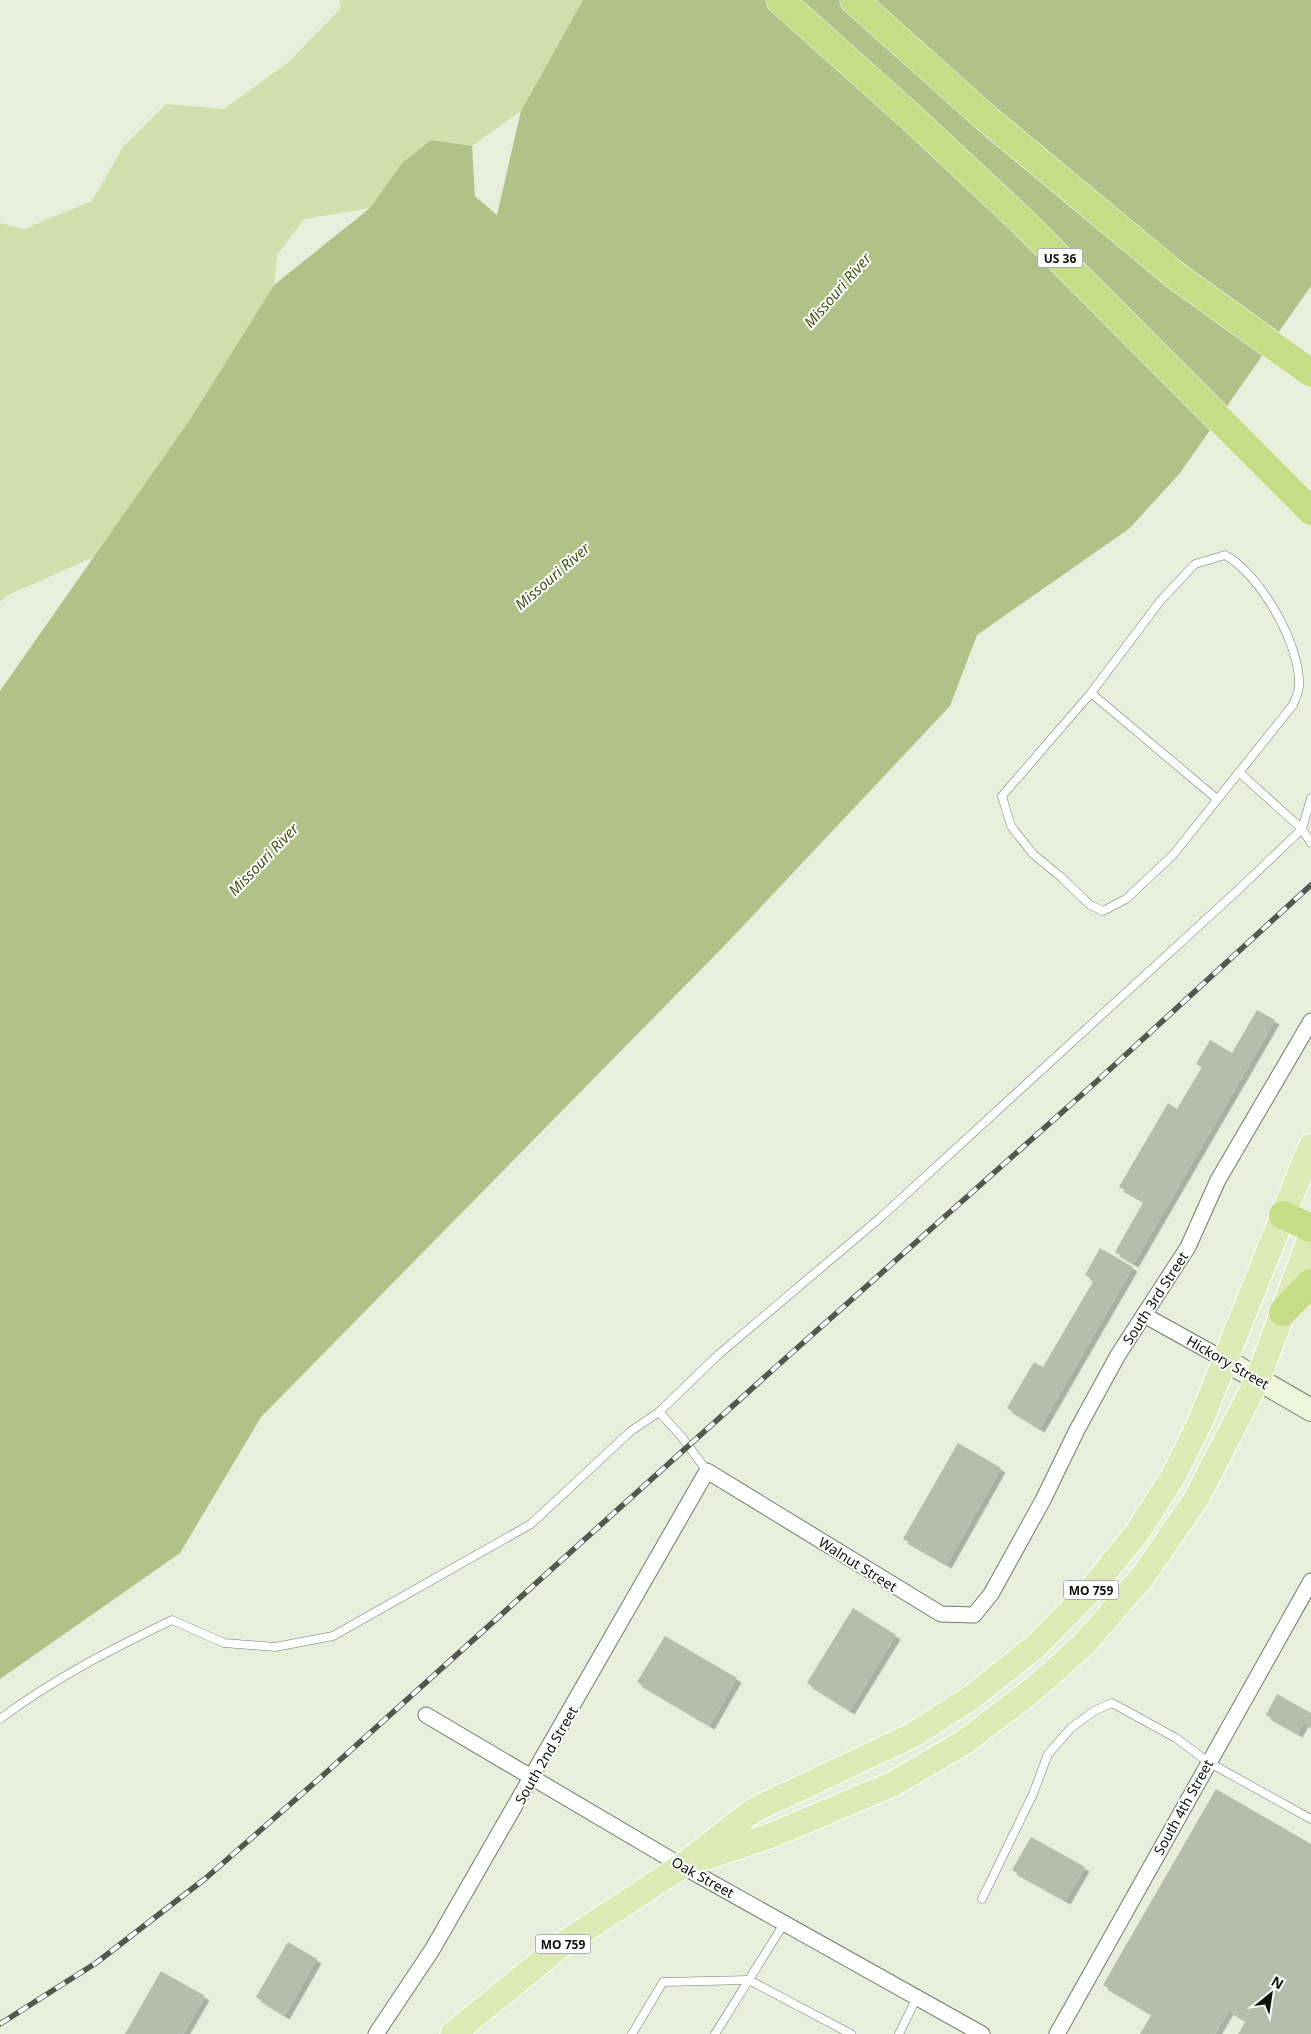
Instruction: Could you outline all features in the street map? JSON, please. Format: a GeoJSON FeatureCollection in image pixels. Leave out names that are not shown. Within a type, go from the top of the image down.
{"type":"FeatureCollection","features":[{"type":"Feature","properties":{"kind":"highway"},"geometry":{"type":"LineString","coordinates":[[854,0],[986,118],[1176,276],[1311,373]]}},
{"type":"Feature","properties":{"kind":"highway","name":"US 36"},"geometry":{"type":"LineString","coordinates":[[789,9],[912,118],[1024,223],[1311,511]]}},
{"type":"Feature","properties":{"kind":"highway"},"geometry":{"type":"LineString","coordinates":[[1283,1215],[1311,1217]]}},
{"type":"Feature","properties":{"kind":"highway"},"geometry":{"type":"LineString","coordinates":[[1283,1215],[1311,1228]]}},
{"type":"Feature","properties":{"kind":"highway"},"geometry":{"type":"LineString","coordinates":[[1283,1312],[1311,1284]]}},
{"type":"Feature","properties":{"kind":"main road","name":"MO 759"},"geometry":{"type":"LineString","coordinates":[[453,2034],[560,1946],[682,1866],[754,1810],[913,1735],[972,1696],[1036,1646],[1090,1591],[1137,1533],[1174,1475],[1201,1420],[1311,1146]]}},
{"type":"Feature","properties":{"kind":"main road","name":"MO 759"},"geometry":{"type":"LineString","coordinates":[[682,1866],[772,1835],[894,1784],[962,1743],[1035,1688],[1084,1644],[1143,1576],[1196,1499],[1258,1379],[1311,1236]]}},
{"type":"Feature","properties":{"kind":"street","name":"South 3rd Street"},"geometry":{"type":"LineString","coordinates":[[1001,1576],[1043,1500],[1076,1430],[1144,1315],[1188,1247],[1218,1180],[1311,1021]]}},
{"type":"Feature","properties":{"kind":"street","name":"Hickory Street"},"geometry":{"type":"LineString","coordinates":[[1144,1315],[1311,1410]]}},
{"type":"Feature","properties":{"kind":"street","name":"Walnut Street"},"geometry":{"type":"LineString","coordinates":[[707,1471],[941,1614],[974,1615],[991,1594],[1001,1576]]}},
{"type":"Feature","properties":{"kind":"street","name":"South 2nd Street"},"geometry":{"type":"LineString","coordinates":[[376,2034],[417,1975],[532,1779],[707,1471]]}},
{"type":"Feature","properties":{"kind":"street","name":"South 4th Street"},"geometry":{"type":"LineString","coordinates":[[1057,2034],[1311,1581]]}},
{"type":"Feature","properties":{"kind":"street","name":"Oak Street"},"geometry":{"type":"LineString","coordinates":[[426,1715],[682,1866],[982,2034]]}},
{"type":"Feature","properties":{"kind":"lane"},"geometry":{"type":"LineString","coordinates":[[1225,555],[1237,562],[1265,595],[1287,635],[1297,668],[1299,688],[1292,705],[1239,772],[1173,855],[1126,899],[1103,911],[1090,905],[1062,877],[1033,854],[1011,826],[1002,796],[1091,693],[1161,600],[1195,564],[1225,555]]}},
{"type":"Feature","properties":{"kind":"lane"},"geometry":{"type":"LineString","coordinates":[[1091,693],[1217,799]]}},
{"type":"Feature","properties":{"kind":"lane"},"geometry":{"type":"LineString","coordinates":[[1239,772],[1302,829],[1311,843]]}},
{"type":"Feature","properties":{"kind":"lane"},"geometry":{"type":"LineString","coordinates":[[0,1719],[35,1692],[112,1649],[172,1620],[224,1643],[275,1647],[333,1636],[531,1524],[631,1431],[659,1412],[718,1355],[880,1218],[1302,829],[1311,798]]}},
{"type":"Feature","properties":{"kind":"lane"},"geometry":{"type":"LineString","coordinates":[[659,1412],[681,1436],[707,1471]]}},
{"type":"Feature","properties":{"kind":"lane"},"geometry":{"type":"LineString","coordinates":[[982,1899],[1033,1794],[1048,1754],[1071,1728],[1094,1711],[1112,1703],[1176,1738],[1208,1762],[1311,1819]]}},
{"type":"Feature","properties":{"kind":"lane"},"geometry":{"type":"LineString","coordinates":[[715,2034],[785,1922]]}},
{"type":"Feature","properties":{"kind":"lane"},"geometry":{"type":"LineString","coordinates":[[632,2034],[663,1982],[749,1980],[851,2034]]}},
{"type":"Feature","properties":{"kind":"lane"},"geometry":{"type":"LineString","coordinates":[[898,2034],[918,1997]]}},
{"type":"Feature","properties":{"kind":"shaded area"},"geometry":{"type":"Polygon","coordinates":[[[339,0],[583,0],[521,111],[472,146],[431,140],[402,163],[370,208],[304,219],[277,255],[274,285],[191,418],[94,557],[8,595],[0,602],[0,223],[24,229],[92,201],[123,147],[166,104],[224,109],[289,62],[341,8],[339,0]]]}},
{"type":"Feature","properties":{"kind":"water","name":"Missouri River"},"geometry":{"type":"Polygon","coordinates":[[[583,0],[1311,0],[1311,286],[1180,473],[1130,528],[977,635],[950,706],[727,943],[261,1417],[180,1553],[0,1679],[0,691],[191,418],[274,285],[370,208],[402,163],[431,140],[472,146],[475,196],[497,215],[521,111],[583,0]]]}},
{"type":"Feature","properties":{"kind":"building"},"geometry":{"type":"Polygon","coordinates":[[[1257,1010],[1275,1020],[1134,1263],[1115,1252],[1144,1201],[1119,1187],[1168,1103],[1177,1109],[1202,1067],[1196,1064],[1210,1040],[1232,1053],[1257,1010]]]}},
{"type":"Feature","properties":{"kind":"building"},"geometry":{"type":"Polygon","coordinates":[[[1100,1248],[1133,1267],[1040,1428],[1007,1408],[1034,1362],[1043,1367],[1094,1280],[1085,1275],[1100,1248]]]}},
{"type":"Feature","properties":{"kind":"building"},"geometry":{"type":"Polygon","coordinates":[[[958,1443],[1001,1468],[947,1564],[903,1539],[958,1443]]]}},
{"type":"Feature","properties":{"kind":"building"},"geometry":{"type":"Polygon","coordinates":[[[853,1608],[896,1635],[850,1710],[807,1683],[853,1608]]]}},
{"type":"Feature","properties":{"kind":"building"},"geometry":{"type":"Polygon","coordinates":[[[665,1636],[737,1678],[710,1725],[637,1682],[665,1636]]]}},
{"type":"Feature","properties":{"kind":"building"},"geometry":{"type":"Polygon","coordinates":[[[1277,1694],[1311,1713],[1311,1726],[1304,1722],[1298,1733],[1266,1715],[1277,1694]]]}},
{"type":"Feature","properties":{"kind":"building"},"geometry":{"type":"Polygon","coordinates":[[[1216,1789],[1311,1844],[1311,2034],[1238,2034],[1246,2021],[1229,2010],[1215,2034],[1140,2034],[1152,2014],[1103,1985],[1216,1789]]]}},
{"type":"Feature","properties":{"kind":"building"},"geometry":{"type":"Polygon","coordinates":[[[1031,1837],[1085,1867],[1066,1900],[1012,1870],[1031,1837]]]}},
{"type":"Feature","properties":{"kind":"building"},"geometry":{"type":"Polygon","coordinates":[[[288,1942],[317,1959],[285,2015],[256,1997],[288,1942]]]}},
{"type":"Feature","properties":{"kind":"building"},"geometry":{"type":"Polygon","coordinates":[[[161,1971],[205,1996],[183,2034],[125,2034],[161,1971]]]}},
{"type":"Feature","properties":{"kind":"railway"},"geometry":{"type":"LineString","coordinates":[[0,2024],[96,1963],[206,1878],[1096,1082],[1311,885]]}}]}
